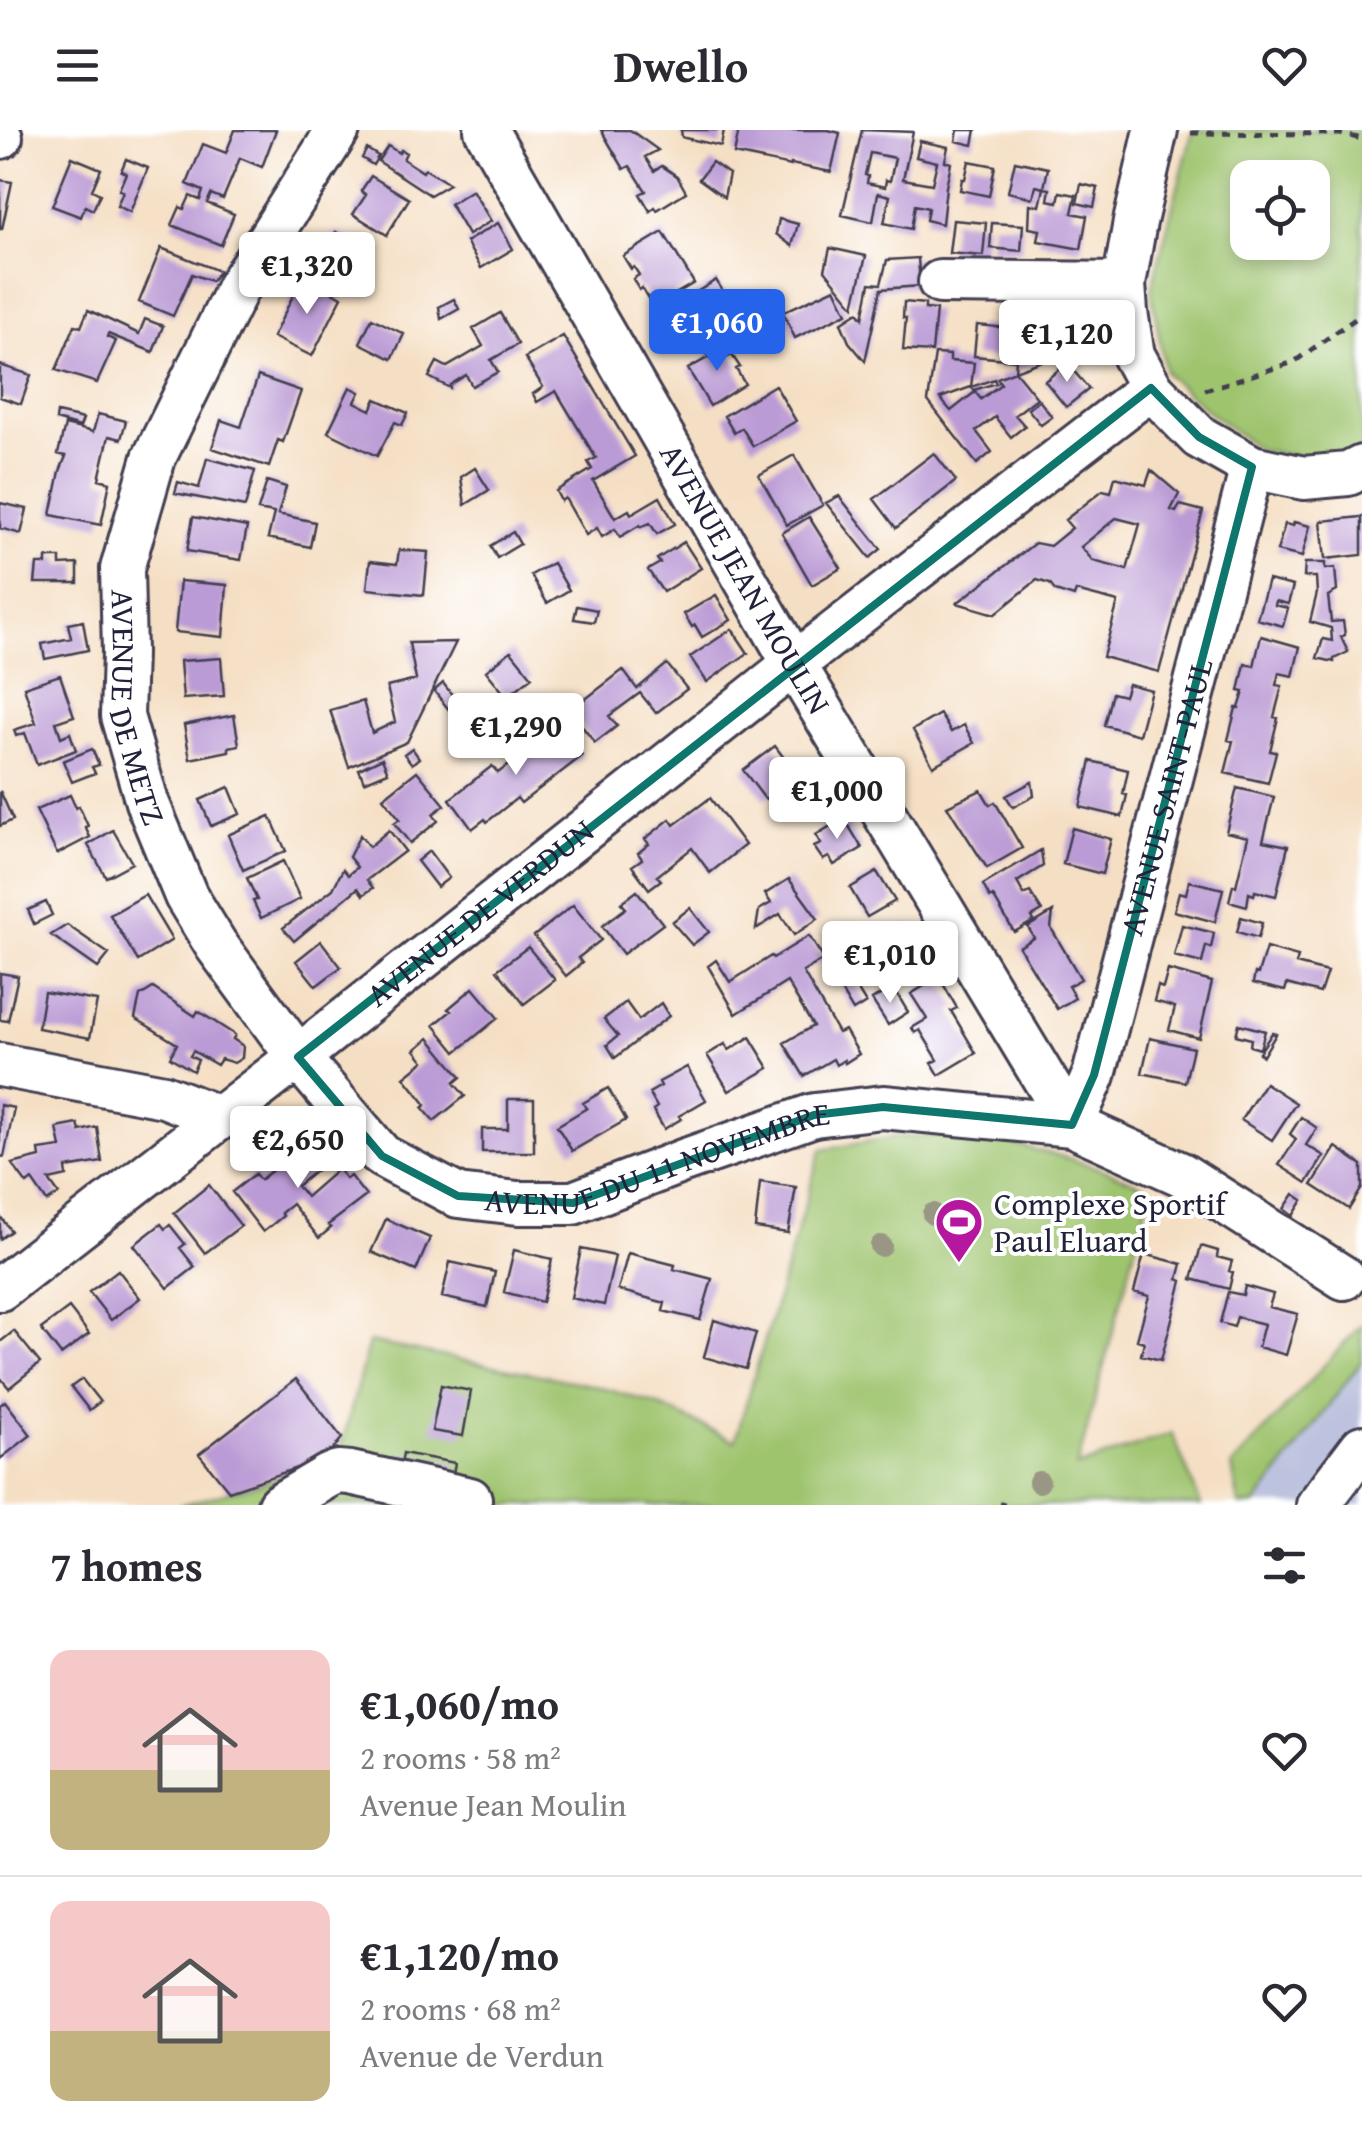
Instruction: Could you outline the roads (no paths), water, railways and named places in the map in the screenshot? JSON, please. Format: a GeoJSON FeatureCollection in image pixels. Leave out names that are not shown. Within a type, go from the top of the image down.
{"type":"FeatureCollection","features":[{"type":"Feature","properties":{"kind":"street","name":"AVENUE DE METZ"},"geometry":{"type":"LineString","coordinates":[[298,1057],[216,945],[186,896],[147,802],[122,716],[122,569],[154,458],[222,318],[338,130]]}},
{"type":"Feature","properties":{"kind":"street","name":"AVENUE JEAN MOULIN"},"geometry":{"type":"LineString","coordinates":[[486,130],[794,664],[1072,1125]]}},
{"type":"Feature","properties":{"kind":"street"},"geometry":{"type":"LineString","coordinates":[[1154,141],[1124,284],[1133,355],[1158,395],[1199,437],[1252,467],[1304,478],[1348,474],[1362,467]]}},
{"type":"Feature","properties":{"kind":"street"},"geometry":{"type":"LineString","coordinates":[[940,282],[1124,284]]}},
{"type":"Feature","properties":{"kind":"street","name":"AVENUE DE VERDUN"},"geometry":{"type":"LineString","coordinates":[[0,1289],[794,664],[1158,395]]}},
{"type":"Feature","properties":{"kind":"street","name":"AVENUE SAINT-PAUL"},"geometry":{"type":"LineString","coordinates":[[1072,1125],[1094,1075],[1252,467]]}},
{"type":"Feature","properties":{"kind":"street","name":"AVENUE DU 11 NOVEMBRE"},"geometry":{"type":"LineString","coordinates":[[298,1057],[382,1156],[458,1196],[518,1203],[573,1203],[683,1160],[814,1116],[883,1107],[1072,1125],[1181,1174],[1344,1278]]}},
{"type":"Feature","properties":{"kind":"street"},"geometry":{"type":"LineString","coordinates":[[0,1065],[164,1096],[220,1118]]}},
{"type":"Feature","properties":{"kind":"street"},"geometry":{"type":"LineString","coordinates":[[1318,1505],[1362,1447]]}},
{"type":"Feature","properties":{"kind":"street"},"geometry":{"type":"LineString","coordinates":[[279,1505],[338,1472],[470,1499]]}},
{"type":"Feature","properties":{"kind":"place","name":"Complexe Sportif Paul Eluard"},"geometry":{"type":"Point","coordinates":[959,1264]}}]}
